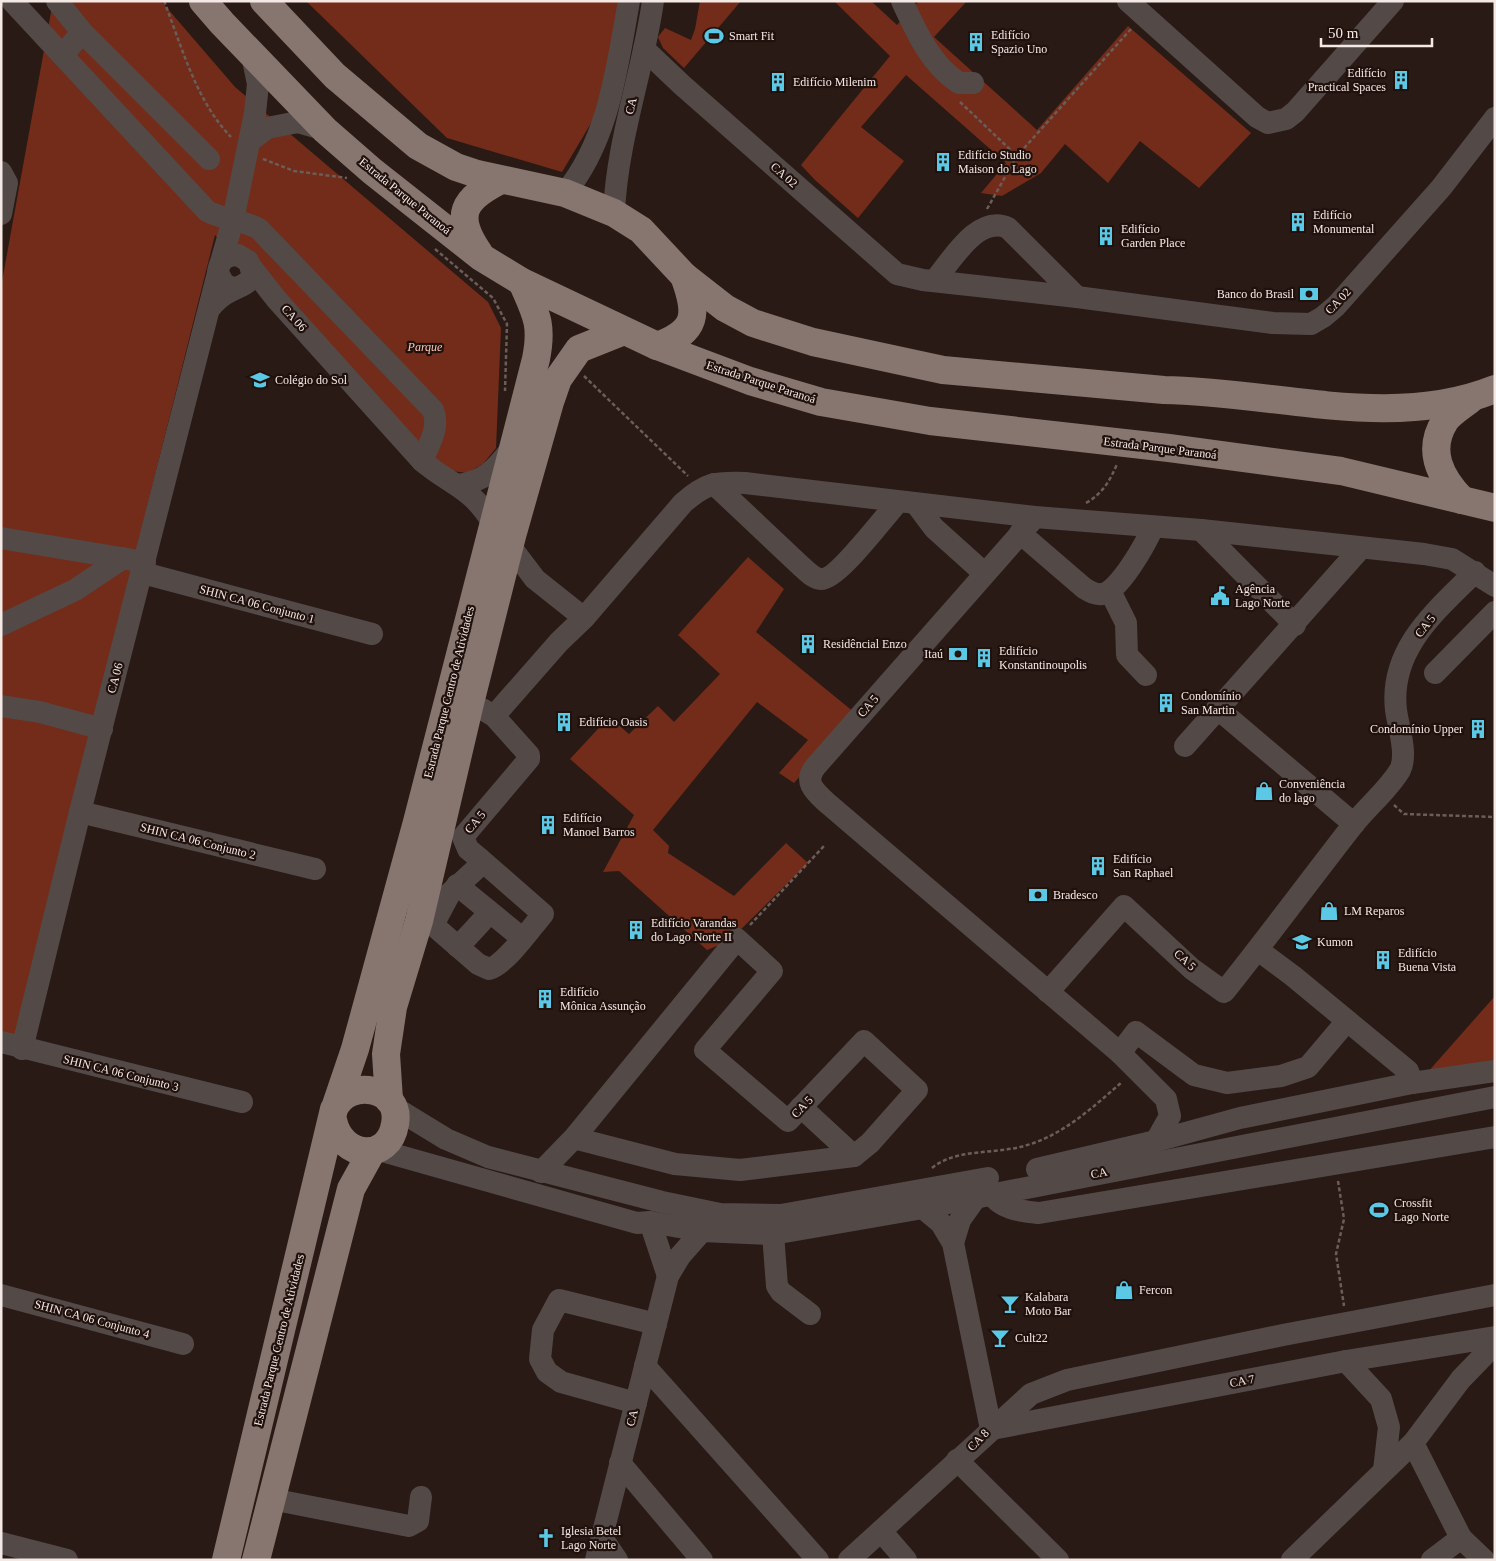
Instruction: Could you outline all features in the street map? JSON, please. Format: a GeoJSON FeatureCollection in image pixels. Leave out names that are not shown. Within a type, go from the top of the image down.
{"type":"FeatureCollection","features":[{"type":"Feature","properties":{"kind":"main road","name":"Estrada Parque Paranoá"},"geometry":{"type":"LineString","coordinates":[[203,1],[252,55],[325,130],[372,171],[481,257],[522,282],[657,346],[758,383],[821,402],[930,421],[1125,443],[1341,471],[1495,508]]}},
{"type":"Feature","properties":{"kind":"main road"},"geometry":{"type":"LineString","coordinates":[[264,1],[335,76],[418,146],[456,167],[501,180],[565,194],[614,212],[641,230],[684,276],[725,308],[776,332],[867,355],[943,370],[1164,390],[1196,390],[1346,406],[1424,406],[1483,393]]}},
{"type":"Feature","properties":{"kind":"main road"},"geometry":{"type":"LineString","coordinates":[[481,257],[470,240],[463,224],[464,211],[470,199],[481,190],[501,180]]}},
{"type":"Feature","properties":{"kind":"main road"},"geometry":{"type":"LineString","coordinates":[[657,346],[684,333],[691,324],[693,300],[684,276]]}},
{"type":"Feature","properties":{"kind":"main road","name":"Estrada Parque Centro de Atividades"},"geometry":{"type":"LineString","coordinates":[[226,1560],[335,1111],[355,1049],[417,822],[492,522],[540,341],[539,322],[522,282]]}},
{"type":"Feature","properties":{"kind":"main road","name":"Estrada Parque Centro de Atividades"},"geometry":{"type":"LineString","coordinates":[[390,1103],[386,1054],[393,1007],[426,923],[470,703],[510,546],[550,402],[558,379],[579,349],[624,331]]}},
{"type":"Feature","properties":{"kind":"main road"},"geometry":{"type":"LineString","coordinates":[[1462,500],[1441,474],[1436,444],[1446,420],[1483,393]]}},
{"type":"Feature","properties":{"kind":"main road"},"geometry":{"type":"LineString","coordinates":[[256,1560],[351,1189],[373,1150],[389,1140],[394,1132],[396,1122],[390,1103],[375,1090],[364,1088],[354,1090],[335,1111],[335,1132],[341,1141],[355,1150],[373,1150]]}},
{"type":"Feature","properties":{"kind":"street"},"geometry":{"type":"LineString","coordinates":[[12,1],[207,211],[233,220],[247,222],[259,229],[433,410],[437,420],[436,430],[422,461]]}},
{"type":"Feature","properties":{"kind":"street"},"geometry":{"type":"LineString","coordinates":[[58,1],[82,32],[209,159]]}},
{"type":"Feature","properties":{"kind":"street","name":"CA"},"geometry":{"type":"LineString","coordinates":[[565,194],[577,178],[603,122],[618,64],[629,1]]}},
{"type":"Feature","properties":{"kind":"street","name":"CA"},"geometry":{"type":"LineString","coordinates":[[614,212],[615,190],[623,138],[653,1]]}},
{"type":"Feature","properties":{"kind":"street"},"geometry":{"type":"LineString","coordinates":[[902,1],[920,41],[939,66],[959,83],[972,83]]}},
{"type":"Feature","properties":{"kind":"street"},"geometry":{"type":"LineString","coordinates":[[1136,8],[1257,117],[1268,123],[1286,119],[1295,112],[1393,1]]}},
{"type":"Feature","properties":{"kind":"street"},"geometry":{"type":"LineString","coordinates":[[62,55],[82,32]]}},
{"type":"Feature","properties":{"kind":"street","name":"CA 02"},"geometry":{"type":"LineString","coordinates":[[644,49],[682,85],[897,274],[910,278],[1077,297],[1274,324],[1310,324],[1323,317],[1336,306],[1441,188],[1495,118]]}},
{"type":"Feature","properties":{"kind":"street"},"geometry":{"type":"LineString","coordinates":[[219,268],[233,220],[248,147],[258,84],[252,55]]}},
{"type":"Feature","properties":{"kind":"street"},"geometry":{"type":"LineString","coordinates":[[248,147],[267,128],[298,122],[325,130]]}},
{"type":"Feature","properties":{"kind":"street"},"geometry":{"type":"LineString","coordinates":[[1,172],[7,183],[1,214]]}},
{"type":"Feature","properties":{"kind":"street"},"geometry":{"type":"LineString","coordinates":[[935,280],[978,230],[991,224],[999,224],[1008,228],[1077,297]]}},
{"type":"Feature","properties":{"kind":"street","name":"CA 06"},"geometry":{"type":"LineString","coordinates":[[12,1045],[80,812],[219,268],[231,255],[244,257],[277,300],[422,461],[437,474],[458,485],[478,501],[492,522]]}},
{"type":"Feature","properties":{"kind":"street"},"geometry":{"type":"LineString","coordinates":[[210,308],[250,279],[251,267]]}},
{"type":"Feature","properties":{"kind":"street","name":"CA 06"},"geometry":{"type":"LineString","coordinates":[[219,268],[224,284],[277,300]]}},
{"type":"Feature","properties":{"kind":"street"},"geometry":{"type":"LineString","coordinates":[[458,485],[474,482],[495,471],[511,449]]}},
{"type":"Feature","properties":{"kind":"street"},"geometry":{"type":"LineString","coordinates":[[494,716],[559,642],[584,618],[683,504],[707,486],[745,483],[1035,517],[1153,528],[1201,530],[1424,554],[1452,559],[1495,586]]}},
{"type":"Feature","properties":{"kind":"street"},"geometry":{"type":"LineString","coordinates":[[707,486],[814,577],[821,579],[837,573],[907,503]]}},
{"type":"Feature","properties":{"kind":"street"},"geometry":{"type":"LineString","coordinates":[[907,503],[984,573]]}},
{"type":"Feature","properties":{"kind":"street","name":"CA 5"},"geometry":{"type":"LineString","coordinates":[[1035,517],[816,766],[809,780],[814,791],[826,802],[1120,1053],[1166,1099],[1170,1116],[1156,1141]]}},
{"type":"Feature","properties":{"kind":"street"},"geometry":{"type":"LineString","coordinates":[[1020,533],[1084,588],[1094,593],[1102,594],[1110,591],[1118,584],[1146,543],[1153,528]]}},
{"type":"Feature","properties":{"kind":"street"},"geometry":{"type":"LineString","coordinates":[[1201,530],[1295,625]]}},
{"type":"Feature","properties":{"kind":"street","name":"SHIN CA 06 Conjunto 1"},"geometry":{"type":"LineString","coordinates":[[1,538],[123,558],[144,567],[372,634]]}},
{"type":"Feature","properties":{"kind":"street"},"geometry":{"type":"LineString","coordinates":[[510,546],[534,579],[584,618]]}},
{"type":"Feature","properties":{"kind":"street"},"geometry":{"type":"LineString","coordinates":[[1185,746],[1217,708],[1295,625],[1361,548]]}},
{"type":"Feature","properties":{"kind":"street"},"geometry":{"type":"LineString","coordinates":[[1,625],[74,590],[123,558]]}},
{"type":"Feature","properties":{"kind":"street","name":"CA 5"},"geometry":{"type":"LineString","coordinates":[[1048,992],[1124,906],[1192,969],[1224,992],[1402,764],[1402,742],[1396,710],[1396,692],[1402,659],[1423,624],[1475,572]]}},
{"type":"Feature","properties":{"kind":"street"},"geometry":{"type":"LineString","coordinates":[[503,578],[534,579]]}},
{"type":"Feature","properties":{"kind":"street"},"geometry":{"type":"LineString","coordinates":[[1110,591],[1126,623],[1127,655],[1146,675]]}},
{"type":"Feature","properties":{"kind":"street"},"geometry":{"type":"LineString","coordinates":[[1435,673],[1491,623]]}},
{"type":"Feature","properties":{"kind":"street","name":"CA 5"},"geometry":{"type":"LineString","coordinates":[[426,923],[478,964],[489,969],[493,968],[543,914],[468,849],[463,837],[522,769],[529,755],[494,716],[470,703]]}},
{"type":"Feature","properties":{"kind":"street"},"geometry":{"type":"LineString","coordinates":[[1,706],[40,712],[102,729]]}},
{"type":"Feature","properties":{"kind":"street"},"geometry":{"type":"LineString","coordinates":[[1217,708],[1354,824]]}},
{"type":"Feature","properties":{"kind":"street","name":"SHIN CA 06 Conjunto 2"},"geometry":{"type":"LineString","coordinates":[[80,812],[315,869]]}},
{"type":"Feature","properties":{"kind":"street"},"geometry":{"type":"LineString","coordinates":[[426,923],[457,885],[476,869],[480,859]]}},
{"type":"Feature","properties":{"kind":"street"},"geometry":{"type":"LineString","coordinates":[[457,885],[485,916],[522,938]]}},
{"type":"Feature","properties":{"kind":"street"},"geometry":{"type":"LineString","coordinates":[[458,947],[511,886]]}},
{"type":"Feature","properties":{"kind":"street"},"geometry":{"type":"LineString","coordinates":[[540,1172],[574,1138],[737,939]]}},
{"type":"Feature","properties":{"kind":"street","name":"CA 5"},"geometry":{"type":"LineString","coordinates":[[737,939],[772,971],[705,1050],[788,1121],[864,1041],[917,1090],[870,1143],[854,1156]]}},
{"type":"Feature","properties":{"kind":"street"},"geometry":{"type":"LineString","coordinates":[[1258,950],[1293,976],[1408,1071],[1412,1083]]}},
{"type":"Feature","properties":{"kind":"street"},"geometry":{"type":"LineString","coordinates":[[1120,1053],[1136,1032],[1194,1075],[1227,1084],[1273,1078],[1308,1067],[1347,1021]]}},
{"type":"Feature","properties":{"kind":"street","name":"SHIN CA 06 Conjunto 3"},"geometry":{"type":"LineString","coordinates":[[12,1045],[242,1102]]}},
{"type":"Feature","properties":{"kind":"street"},"geometry":{"type":"LineString","coordinates":[[390,1103],[446,1139],[488,1157],[540,1172],[720,1214],[781,1215],[886,1206],[1156,1141],[1240,1118],[1412,1083],[1495,1071]]}},
{"type":"Feature","properties":{"kind":"street","name":"CA"},"geometry":{"type":"LineString","coordinates":[[373,1150],[637,1223],[650,1222],[702,1231],[773,1234],[886,1206],[923,1208],[983,1194],[1495,1097]]}},
{"type":"Feature","properties":{"kind":"street"},"geometry":{"type":"LineString","coordinates":[[801,1107],[854,1156]]}},
{"type":"Feature","properties":{"kind":"street"},"geometry":{"type":"LineString","coordinates":[[1240,1118],[1244,1146]]}},
{"type":"Feature","properties":{"kind":"street"},"geometry":{"type":"LineString","coordinates":[[983,1194],[1014,1210],[1039,1213],[1495,1137]]}},
{"type":"Feature","properties":{"kind":"street"},"geometry":{"type":"LineString","coordinates":[[574,1138],[675,1164],[740,1170],[854,1156]]}},
{"type":"Feature","properties":{"kind":"street","name":"CA 8"},"geometry":{"type":"LineString","coordinates":[[954,1242],[960,1220],[983,1194]]}},
{"type":"Feature","properties":{"kind":"street","name":"CA 8"},"geometry":{"type":"LineString","coordinates":[[849,1560],[991,1429],[954,1242],[941,1223],[923,1208]]}},
{"type":"Feature","properties":{"kind":"street"},"geometry":{"type":"LineString","coordinates":[[650,1222],[668,1276]]}},
{"type":"Feature","properties":{"kind":"street","name":"CA"},"geometry":{"type":"LineString","coordinates":[[599,1549],[668,1276],[680,1256],[702,1231]]}},
{"type":"Feature","properties":{"kind":"street"},"geometry":{"type":"LineString","coordinates":[[773,1234],[778,1286],[781,1292],[810,1314]]}},
{"type":"Feature","properties":{"kind":"street","name":"SHIN CA 06 Conjunto 4"},"geometry":{"type":"LineString","coordinates":[[1,1294],[183,1344]]}},
{"type":"Feature","properties":{"kind":"street"},"geometry":{"type":"LineString","coordinates":[[991,1429],[1031,1394],[1067,1380],[1184,1355],[1495,1295]]}},
{"type":"Feature","properties":{"kind":"street"},"geometry":{"type":"LineString","coordinates":[[636,1403],[561,1382],[547,1372],[540,1359],[543,1330],[559,1300],[656,1324]]}},
{"type":"Feature","properties":{"kind":"street","name":"CA 7"},"geometry":{"type":"LineString","coordinates":[[991,1429],[1346,1361],[1495,1337]]}},
{"type":"Feature","properties":{"kind":"street"},"geometry":{"type":"LineString","coordinates":[[1292,1560],[1413,1443],[1461,1379],[1495,1344]]}},
{"type":"Feature","properties":{"kind":"street"},"geometry":{"type":"LineString","coordinates":[[1184,1355],[1193,1391]]}},
{"type":"Feature","properties":{"kind":"street"},"geometry":{"type":"LineString","coordinates":[[1346,1361],[1381,1399],[1389,1427],[1384,1470]]}},
{"type":"Feature","properties":{"kind":"street"},"geometry":{"type":"LineString","coordinates":[[645,1366],[818,1560]]}},
{"type":"Feature","properties":{"kind":"street"},"geometry":{"type":"LineString","coordinates":[[1413,1443],[1461,1538],[1484,1560]]}},
{"type":"Feature","properties":{"kind":"street"},"geometry":{"type":"LineString","coordinates":[[957,1460],[1058,1560]]}},
{"type":"Feature","properties":{"kind":"street"},"geometry":{"type":"LineString","coordinates":[[620,1463],[702,1560]]}},
{"type":"Feature","properties":{"kind":"street"},"geometry":{"type":"LineString","coordinates":[[271,1499],[409,1526],[418,1521],[421,1498]]}},
{"type":"Feature","properties":{"kind":"street"},"geometry":{"type":"LineString","coordinates":[[880,1531],[906,1560]]}},
{"type":"Feature","properties":{"kind":"street"},"geometry":{"type":"LineString","coordinates":[[1432,1560],[1461,1538]]}},
{"type":"Feature","properties":{"kind":"street"},"geometry":{"type":"LineString","coordinates":[[1,1543],[67,1560]]}},
{"type":"Feature","properties":{"kind":"street"},"geometry":{"type":"LineString","coordinates":[[599,1549],[617,1560]]}},
{"type":"Feature","properties":{"kind":"path"},"geometry":{"type":"LineString","coordinates":[[164,1],[196,83],[218,123],[248,147],[294,171],[352,179]]}},
{"type":"Feature","properties":{"kind":"path"},"geometry":{"type":"LineString","coordinates":[[991,224],[987,208],[1017,156],[1136,8]]}},
{"type":"Feature","properties":{"kind":"path"},"geometry":{"type":"LineString","coordinates":[[956,98],[1017,156]]}},
{"type":"Feature","properties":{"kind":"path"},"geometry":{"type":"LineString","coordinates":[[433,248],[493,298],[507,324],[505,393]]}},
{"type":"Feature","properties":{"kind":"path"},"geometry":{"type":"LineString","coordinates":[[569,361],[707,486]]}},
{"type":"Feature","properties":{"kind":"path"},"geometry":{"type":"LineString","coordinates":[[1059,519],[1099,495],[1112,477],[1125,443]]}},
{"type":"Feature","properties":{"kind":"path"},"geometry":{"type":"LineString","coordinates":[[1380,793],[1404,814],[1495,817]]}},
{"type":"Feature","properties":{"kind":"path"},"geometry":{"type":"LineString","coordinates":[[737,939],[824,846]]}},
{"type":"Feature","properties":{"kind":"path"},"geometry":{"type":"LineString","coordinates":[[1338,1163],[1338,1188],[1344,1219],[1336,1254],[1346,1323]]}},
{"type":"Feature","properties":{"kind":"green space","name":"Parque"},"geometry":{"type":"Polygon","coordinates":[[[53,1],[161,1],[235,87],[488,302],[501,328],[496,448],[483,464],[467,473],[437,469],[215,235],[15,1037],[1,1033],[1,287],[53,1]]]}},
{"type":"Feature","properties":{"kind":"green space"},"geometry":{"type":"Polygon","coordinates":[[[306,1],[621,1],[613,86],[562,172],[447,138],[306,1]]]}},
{"type":"Feature","properties":{"kind":"green space"},"geometry":{"type":"Polygon","coordinates":[[[700,1],[741,1],[684,68],[663,48],[658,37],[665,28],[691,40],[700,1]]]}},
{"type":"Feature","properties":{"kind":"green space"},"geometry":{"type":"Polygon","coordinates":[[[834,1],[871,1],[897,25],[919,1],[967,1],[934,37],[1037,130],[1128,26],[1251,133],[1199,188],[1140,141],[1108,183],[1065,144],[1041,173],[1002,196],[981,193],[1006,163],[906,75],[861,127],[904,161],[858,218],[801,165],[890,56],[834,1]]]}},
{"type":"Feature","properties":{"kind":"green space"},"geometry":{"type":"Polygon","coordinates":[[[748,557],[784,589],[756,632],[855,713],[794,783],[779,773],[808,740],[757,702],[653,830],[669,846],[668,853],[734,896],[786,843],[808,863],[729,941],[707,950],[619,871],[603,872],[634,815],[570,759],[609,717],[629,734],[658,706],[674,722],[720,674],[678,635],[748,557]]]}},
{"type":"Feature","properties":{"kind":"green space"},"geometry":{"type":"Polygon","coordinates":[[[1495,996],[1495,1067],[1427,1073],[1495,996]]]}},
{"type":"Feature","properties":{"kind":"place","name":"Smart Fit"},"geometry":{"type":"Point","coordinates":[714,36]}},
{"type":"Feature","properties":{"kind":"place","name":"Edifício Spazio Uno"},"geometry":{"type":"Point","coordinates":[976,42]}},
{"type":"Feature","properties":{"kind":"place","name":"Edifício Practical Spaces"},"geometry":{"type":"Point","coordinates":[1401,80]}},
{"type":"Feature","properties":{"kind":"place","name":"Edifício Milenim"},"geometry":{"type":"Point","coordinates":[778,82]}},
{"type":"Feature","properties":{"kind":"place","name":"Edifício Studio Maison do Lago"},"geometry":{"type":"Point","coordinates":[943,162]}},
{"type":"Feature","properties":{"kind":"place","name":"Edifício Monumental"},"geometry":{"type":"Point","coordinates":[1298,222]}},
{"type":"Feature","properties":{"kind":"place","name":"Edifício Garden Place"},"geometry":{"type":"Point","coordinates":[1106,236]}},
{"type":"Feature","properties":{"kind":"place","name":"Banco do Brasil"},"geometry":{"type":"Point","coordinates":[1309,294]}},
{"type":"Feature","properties":{"kind":"place","name":"Colégio do Sol"},"geometry":{"type":"Point","coordinates":[260,380]}},
{"type":"Feature","properties":{"kind":"place","name":"Agência Lago Norte"},"geometry":{"type":"Point","coordinates":[1220,596]}},
{"type":"Feature","properties":{"kind":"place","name":"Residêncial Enzo"},"geometry":{"type":"Point","coordinates":[808,644]}},
{"type":"Feature","properties":{"kind":"place","name":"Itaú"},"geometry":{"type":"Point","coordinates":[958,654]}},
{"type":"Feature","properties":{"kind":"place","name":"Edifício Konstantinoupolis"},"geometry":{"type":"Point","coordinates":[984,658]}},
{"type":"Feature","properties":{"kind":"place","name":"Condomínio San Martin"},"geometry":{"type":"Point","coordinates":[1166,703]}},
{"type":"Feature","properties":{"kind":"place","name":"Edifício Oasis"},"geometry":{"type":"Point","coordinates":[564,722]}},
{"type":"Feature","properties":{"kind":"place","name":"Condomínio Upper"},"geometry":{"type":"Point","coordinates":[1478,729]}},
{"type":"Feature","properties":{"kind":"place","name":"Conveniência do lago"},"geometry":{"type":"Point","coordinates":[1264,791]}},
{"type":"Feature","properties":{"kind":"place","name":"Edifício Manoel Barros"},"geometry":{"type":"Point","coordinates":[548,825]}},
{"type":"Feature","properties":{"kind":"place","name":"Edifício San Raphael"},"geometry":{"type":"Point","coordinates":[1098,866]}},
{"type":"Feature","properties":{"kind":"place","name":"Bradesco"},"geometry":{"type":"Point","coordinates":[1038,895]}},
{"type":"Feature","properties":{"kind":"place","name":"LM Reparos"},"geometry":{"type":"Point","coordinates":[1329,911]}},
{"type":"Feature","properties":{"kind":"place","name":"Edifício Varandas do Lago Norte II"},"geometry":{"type":"Point","coordinates":[636,930]}},
{"type":"Feature","properties":{"kind":"place","name":"Kumon"},"geometry":{"type":"Point","coordinates":[1302,942]}},
{"type":"Feature","properties":{"kind":"place","name":"Edifício Buena Vista"},"geometry":{"type":"Point","coordinates":[1383,960]}},
{"type":"Feature","properties":{"kind":"place","name":"Edifício Mônica Assunção"},"geometry":{"type":"Point","coordinates":[545,999]}},
{"type":"Feature","properties":{"kind":"place","name":"Crossfit Lago Norte"},"geometry":{"type":"Point","coordinates":[1379,1210]}},
{"type":"Feature","properties":{"kind":"place","name":"Fercon"},"geometry":{"type":"Point","coordinates":[1124,1290]}},
{"type":"Feature","properties":{"kind":"place","name":"Kalabara Moto Bar"},"geometry":{"type":"Point","coordinates":[1010,1304]}},
{"type":"Feature","properties":{"kind":"place","name":"Cult22"},"geometry":{"type":"Point","coordinates":[1000,1338]}},
{"type":"Feature","properties":{"kind":"place","name":"Iglesia Betel Lago Norte"},"geometry":{"type":"Point","coordinates":[546,1538]}}]}
